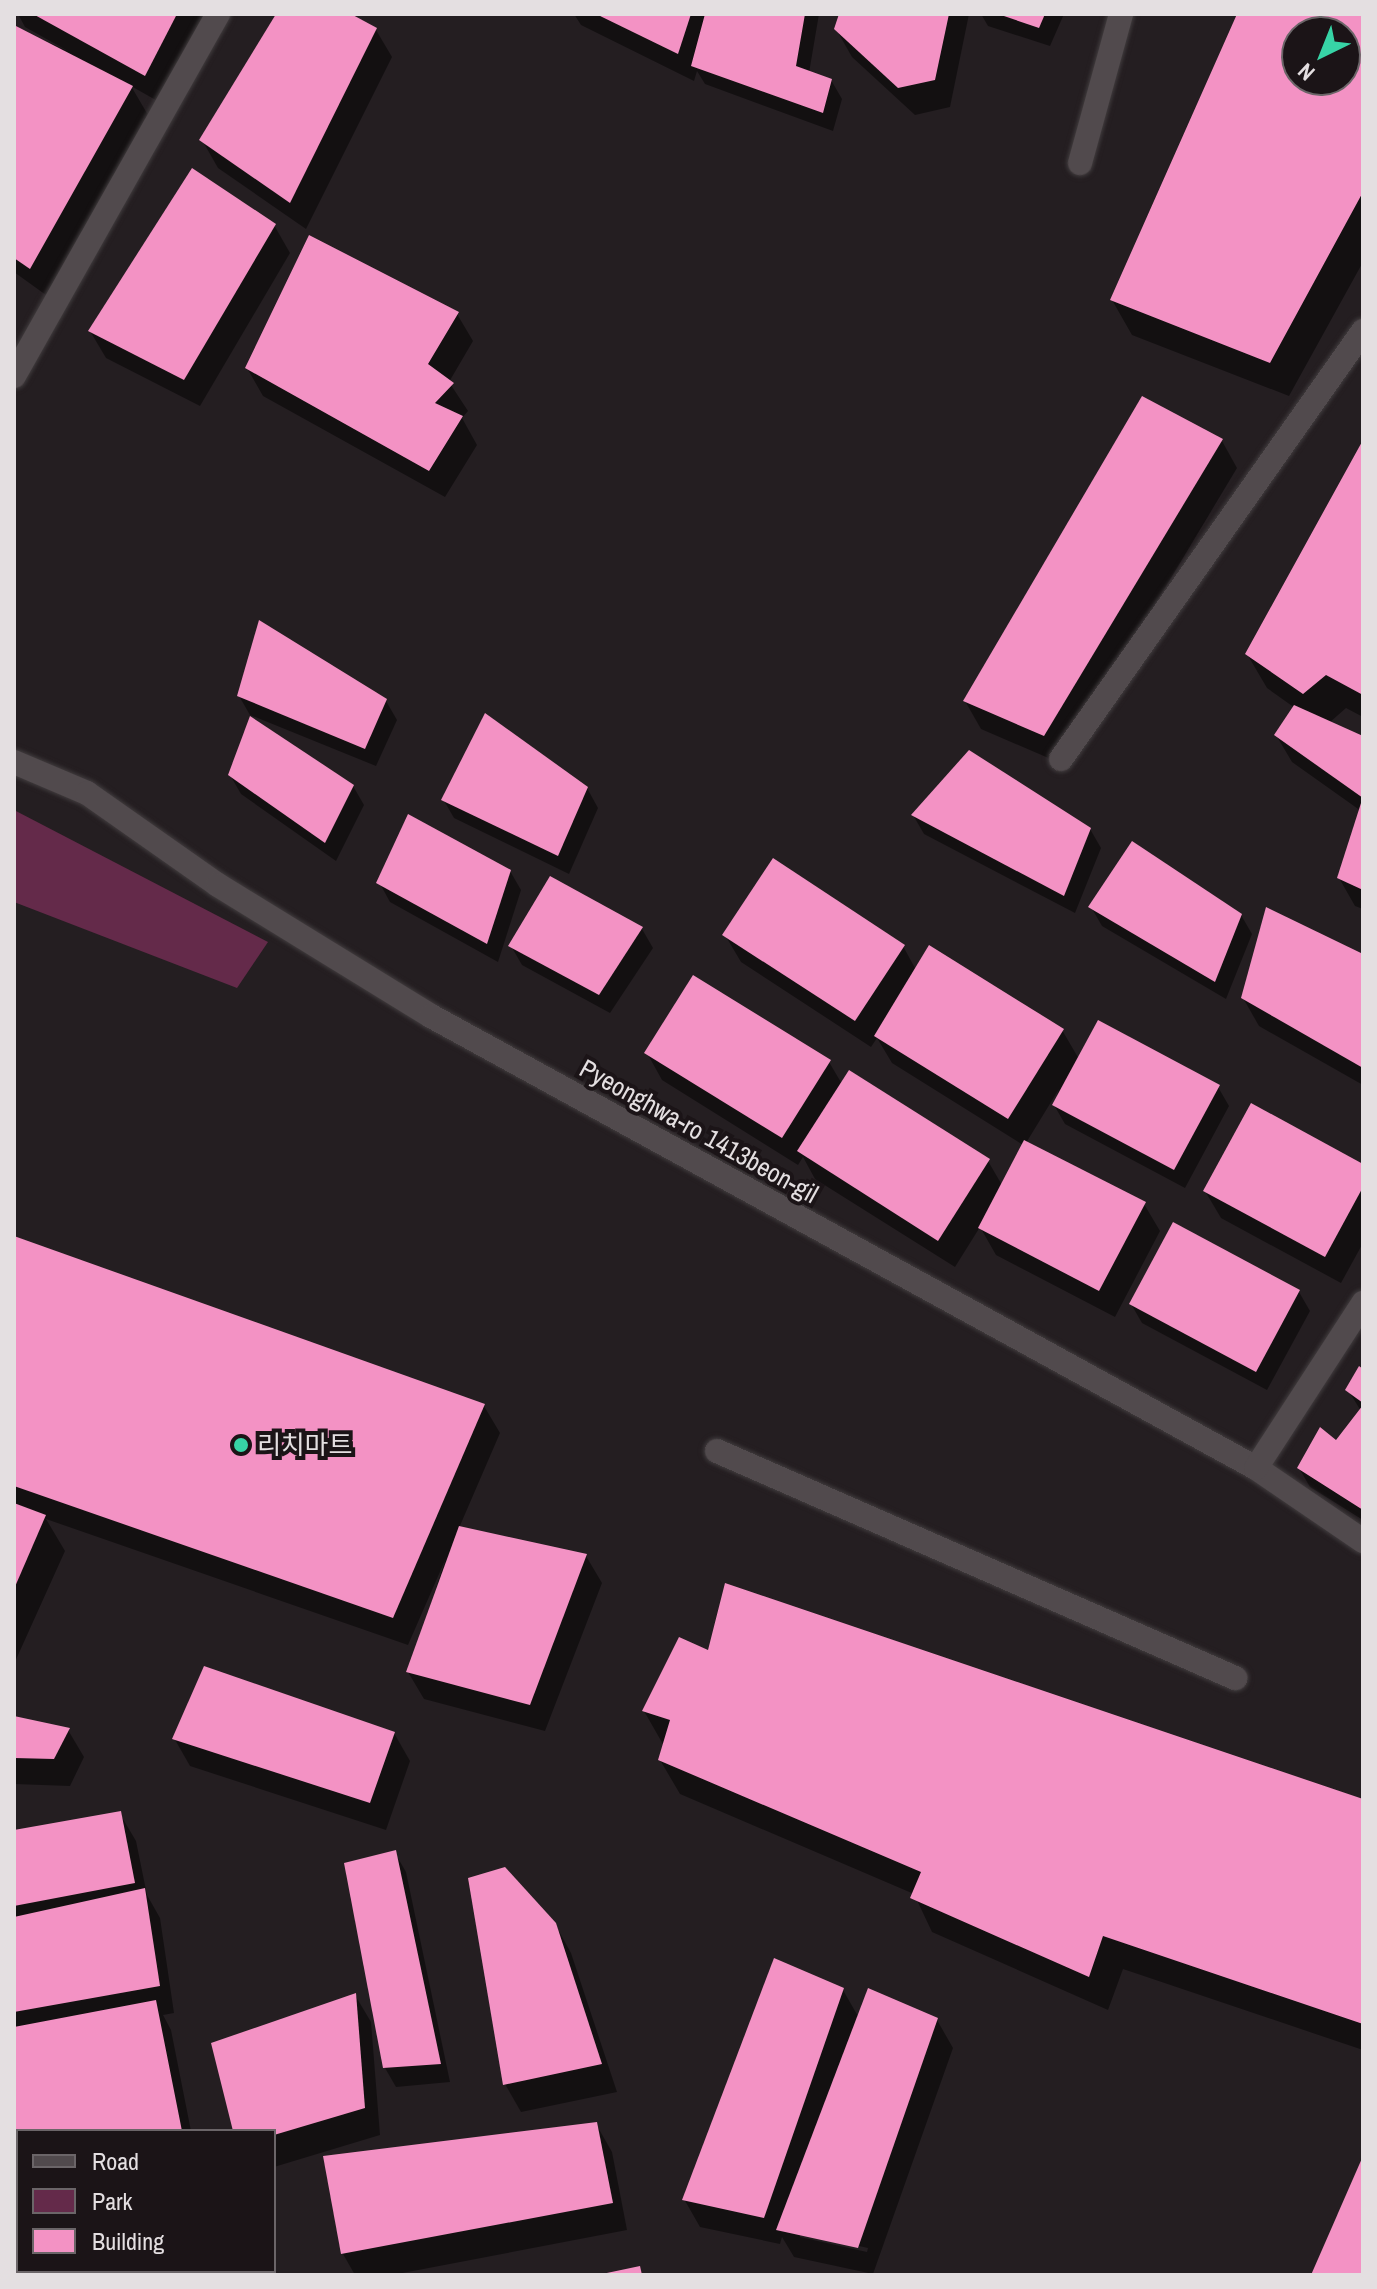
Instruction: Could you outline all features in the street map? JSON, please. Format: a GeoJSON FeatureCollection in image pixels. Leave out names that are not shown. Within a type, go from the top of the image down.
{"type":"FeatureCollection","features":[{"type":"Feature","properties":{"kind":"street"},"geometry":{"type":"LineString","coordinates":[[14,376],[218,14]]}},
{"type":"Feature","properties":{"kind":"street"},"geometry":{"type":"LineString","coordinates":[[1080,163],[1121,14]]}},
{"type":"Feature","properties":{"kind":"street"},"geometry":{"type":"LineString","coordinates":[[1061,759],[1363,331]]}},
{"type":"Feature","properties":{"kind":"street","name":"Pyeonghwa-ro 1413beon-gil"},"geometry":{"type":"LineString","coordinates":[[14,762],[87,793],[218,885],[431,1016],[1256,1468],[1363,1541]]}},
{"type":"Feature","properties":{"kind":"street"},"geometry":{"type":"LineString","coordinates":[[1256,1468],[1363,1303]]}},
{"type":"Feature","properties":{"kind":"street"},"geometry":{"type":"LineString","coordinates":[[717,1451],[1235,1678]]}},
{"type":"Feature","properties":{"kind":"green space"},"geometry":{"type":"Polygon","coordinates":[[[14,810],[268,942],[237,988],[14,902],[14,810]]]}},
{"type":"Feature","properties":{"kind":"building"},"geometry":{"type":"Polygon","coordinates":[[[33,14],[177,14],[145,76],[33,14]]]}},
{"type":"Feature","properties":{"kind":"building"},"geometry":{"type":"Polygon","coordinates":[[[276,14],[351,14],[377,28],[290,203],[199,140],[276,14]]]}},
{"type":"Feature","properties":{"kind":"building"},"geometry":{"type":"Polygon","coordinates":[[[596,14],[691,14],[678,54],[596,14]]]}},
{"type":"Feature","properties":{"kind":"building"},"geometry":{"type":"Polygon","coordinates":[[[705,14],[805,14],[796,66],[832,79],[823,113],[691,66],[705,14]]]}},
{"type":"Feature","properties":{"kind":"building"},"geometry":{"type":"Polygon","coordinates":[[[839,14],[949,14],[935,80],[898,88],[834,29],[839,14]]]}},
{"type":"Feature","properties":{"kind":"building"},"geometry":{"type":"Polygon","coordinates":[[[998,14],[1045,14],[1039,28],[998,14]]]}},
{"type":"Feature","properties":{"kind":"building"},"geometry":{"type":"Polygon","coordinates":[[[1237,14],[1363,14],[1363,192],[1270,363],[1110,300],[1237,14]]]}},
{"type":"Feature","properties":{"kind":"building"},"geometry":{"type":"Polygon","coordinates":[[[14,25],[133,86],[30,269],[14,258],[14,25]]]}},
{"type":"Feature","properties":{"kind":"building"},"geometry":{"type":"Polygon","coordinates":[[[192,168],[276,224],[184,380],[88,331],[192,168]]]}},
{"type":"Feature","properties":{"kind":"building"},"geometry":{"type":"Polygon","coordinates":[[[309,235],[459,312],[428,364],[454,383],[435,403],[463,416],[429,471],[245,368],[309,235]]]}},
{"type":"Feature","properties":{"kind":"building"},"geometry":{"type":"Polygon","coordinates":[[[1142,396],[1223,439],[1044,736],[963,701],[1142,396]]]}},
{"type":"Feature","properties":{"kind":"building"},"geometry":{"type":"Polygon","coordinates":[[[1363,440],[1363,695],[1326,675],[1303,694],[1245,654],[1363,440]]]}},
{"type":"Feature","properties":{"kind":"building"},"geometry":{"type":"Polygon","coordinates":[[[259,620],[387,699],[365,749],[237,696],[259,620]]]}},
{"type":"Feature","properties":{"kind":"building"},"geometry":{"type":"Polygon","coordinates":[[[1294,705],[1363,736],[1363,798],[1274,735],[1294,705]]]}},
{"type":"Feature","properties":{"kind":"building"},"geometry":{"type":"Polygon","coordinates":[[[485,713],[588,787],[558,856],[441,800],[485,713]]]}},
{"type":"Feature","properties":{"kind":"building"},"geometry":{"type":"Polygon","coordinates":[[[250,716],[354,785],[325,843],[228,775],[250,716]]]}},
{"type":"Feature","properties":{"kind":"building"},"geometry":{"type":"Polygon","coordinates":[[[969,750],[1091,828],[1064,896],[911,815],[969,750]]]}},
{"type":"Feature","properties":{"kind":"building"},"geometry":{"type":"Polygon","coordinates":[[[1363,800],[1363,890],[1337,878],[1363,800]]]}},
{"type":"Feature","properties":{"kind":"building"},"geometry":{"type":"Polygon","coordinates":[[[408,814],[511,870],[487,944],[376,883],[408,814]]]}},
{"type":"Feature","properties":{"kind":"building"},"geometry":{"type":"Polygon","coordinates":[[[1132,841],[1242,914],[1215,982],[1088,907],[1132,841]]]}},
{"type":"Feature","properties":{"kind":"building"},"geometry":{"type":"Polygon","coordinates":[[[773,858],[905,945],[855,1021],[722,935],[773,858]]]}},
{"type":"Feature","properties":{"kind":"building"},"geometry":{"type":"Polygon","coordinates":[[[550,876],[643,927],[599,995],[508,946],[550,876]]]}},
{"type":"Feature","properties":{"kind":"building"},"geometry":{"type":"Polygon","coordinates":[[[1266,907],[1363,954],[1363,1068],[1241,998],[1266,907]]]}},
{"type":"Feature","properties":{"kind":"building"},"geometry":{"type":"Polygon","coordinates":[[[929,945],[1064,1029],[1008,1119],[874,1036],[929,945]]]}},
{"type":"Feature","properties":{"kind":"building"},"geometry":{"type":"Polygon","coordinates":[[[693,975],[831,1060],[782,1138],[644,1053],[693,975]]]}},
{"type":"Feature","properties":{"kind":"building"},"geometry":{"type":"Polygon","coordinates":[[[1098,1020],[1220,1085],[1174,1170],[1052,1105],[1098,1020]]]}},
{"type":"Feature","properties":{"kind":"building"},"geometry":{"type":"Polygon","coordinates":[[[849,1070],[990,1159],[938,1241],[797,1151],[849,1070]]]}},
{"type":"Feature","properties":{"kind":"building"},"geometry":{"type":"Polygon","coordinates":[[[1251,1103],[1363,1164],[1363,1187],[1325,1257],[1203,1191],[1251,1103]]]}},
{"type":"Feature","properties":{"kind":"building"},"geometry":{"type":"Polygon","coordinates":[[[1024,1140],[1146,1202],[1099,1291],[978,1228],[1024,1140]]]}},
{"type":"Feature","properties":{"kind":"building"},"geometry":{"type":"Polygon","coordinates":[[[1173,1222],[1300,1290],[1256,1372],[1129,1304],[1173,1222]]]}},
{"type":"Feature","properties":{"kind":"building","name":"리치마트"},"geometry":{"type":"Polygon","coordinates":[[[14,1236],[485,1404],[393,1618],[14,1486],[14,1236]]]}},
{"type":"Feature","properties":{"kind":"building"},"geometry":{"type":"Polygon","coordinates":[[[1359,1366],[1363,1369],[1363,1403],[1345,1390],[1359,1366]]]}},
{"type":"Feature","properties":{"kind":"building"},"geometry":{"type":"Polygon","coordinates":[[[1363,1405],[1363,1510],[1297,1468],[1320,1427],[1336,1440],[1363,1405]]]}},
{"type":"Feature","properties":{"kind":"building"},"geometry":{"type":"Polygon","coordinates":[[[14,1503],[46,1515],[14,1589],[14,1503]]]}},
{"type":"Feature","properties":{"kind":"building"},"geometry":{"type":"Polygon","coordinates":[[[459,1526],[587,1554],[530,1705],[406,1672],[459,1526]]]}},
{"type":"Feature","properties":{"kind":"building"},"geometry":{"type":"Polygon","coordinates":[[[725,1583],[1363,1799],[1363,2024],[1103,1936],[1089,1977],[910,1898],[921,1872],[658,1760],[670,1720],[642,1711],[679,1637],[708,1650],[725,1583]]]}},
{"type":"Feature","properties":{"kind":"building"},"geometry":{"type":"Polygon","coordinates":[[[204,1666],[395,1732],[370,1803],[172,1739],[204,1666]]]}},
{"type":"Feature","properties":{"kind":"building"},"geometry":{"type":"Polygon","coordinates":[[[14,1716],[70,1728],[54,1759],[14,1758],[14,1716]]]}},
{"type":"Feature","properties":{"kind":"building"},"geometry":{"type":"Polygon","coordinates":[[[121,1811],[135,1883],[14,1906],[14,1830],[121,1811]]]}},
{"type":"Feature","properties":{"kind":"building"},"geometry":{"type":"Polygon","coordinates":[[[396,1850],[441,2064],[383,2068],[344,1863],[396,1850]]]}},
{"type":"Feature","properties":{"kind":"building"},"geometry":{"type":"Polygon","coordinates":[[[505,1867],[556,1923],[602,2064],[503,2085],[468,1878],[505,1867]]]}},
{"type":"Feature","properties":{"kind":"building"},"geometry":{"type":"Polygon","coordinates":[[[145,1888],[160,1986],[14,2012],[14,1917],[145,1888]]]}},
{"type":"Feature","properties":{"kind":"building"},"geometry":{"type":"Polygon","coordinates":[[[774,1958],[844,1988],[764,2218],[682,2200],[774,1958]]]}},
{"type":"Feature","properties":{"kind":"building"},"geometry":{"type":"Polygon","coordinates":[[[868,1988],[938,2018],[858,2248],[776,2230],[868,1988]]]}},
{"type":"Feature","properties":{"kind":"building"},"geometry":{"type":"Polygon","coordinates":[[[356,1993],[365,2108],[276,2134],[276,2129],[232,2129],[211,2043],[356,1993]]]}},
{"type":"Feature","properties":{"kind":"building"},"geometry":{"type":"Polygon","coordinates":[[[156,2000],[182,2129],[16,2129],[14,2172],[14,2027],[156,2000]]]}},
{"type":"Feature","properties":{"kind":"building"},"geometry":{"type":"Polygon","coordinates":[[[597,2122],[613,2203],[341,2254],[323,2156],[597,2122]]]}},
{"type":"Feature","properties":{"kind":"building"},"geometry":{"type":"Polygon","coordinates":[[[1363,2156],[1363,2275],[1311,2275],[1363,2156]]]}},
{"type":"Feature","properties":{"kind":"building"},"geometry":{"type":"Polygon","coordinates":[[[16,2244],[16,2273],[120,2275],[14,2275],[16,2244]]]}},
{"type":"Feature","properties":{"kind":"building"},"geometry":{"type":"Polygon","coordinates":[[[640,2266],[642,2275],[602,2275],[602,2274],[640,2266]]]}},
{"type":"Feature","properties":{"kind":"place","name":"리치마트"},"geometry":{"type":"Point","coordinates":[241,1445]}}]}
